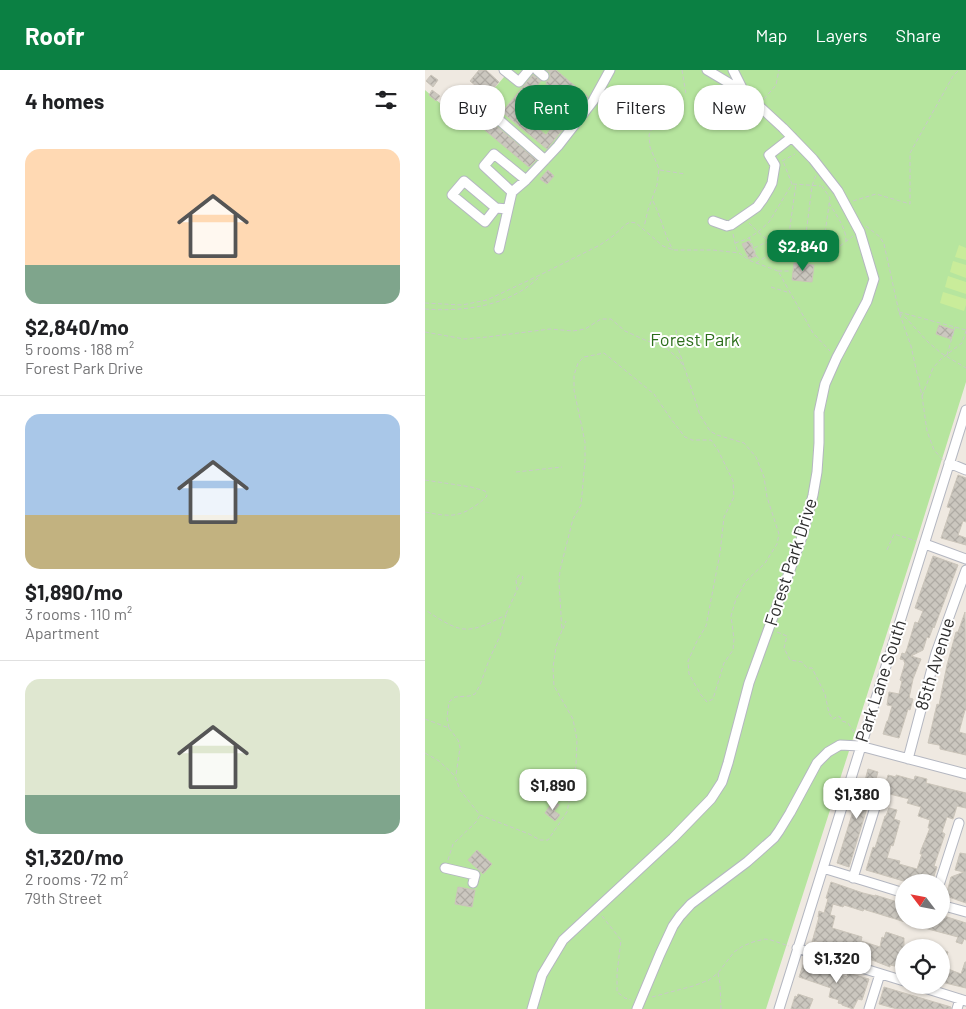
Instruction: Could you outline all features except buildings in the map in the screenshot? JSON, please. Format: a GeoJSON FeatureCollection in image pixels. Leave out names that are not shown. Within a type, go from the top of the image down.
{"type":"FeatureCollection","features":[{"type":"Feature","properties":{"kind":"street"},"geometry":{"type":"LineString","coordinates":[[505,71],[519,82],[529,70]]}},
{"type":"Feature","properties":{"kind":"street"},"geometry":{"type":"LineString","coordinates":[[537,70],[544,76]]}},
{"type":"Feature","properties":{"kind":"street"},"geometry":{"type":"LineString","coordinates":[[499,249],[512,192],[558,146],[593,101],[609,70]]}},
{"type":"Feature","properties":{"kind":"street","name":"Forest Park Drive"},"geometry":{"type":"LineString","coordinates":[[708,70],[733,85]]}},
{"type":"Feature","properties":{"kind":"street","name":"Forest Park Drive"},"geometry":{"type":"LineString","coordinates":[[733,70],[740,85]]}},
{"type":"Feature","properties":{"kind":"street","name":"Forest Park Drive"},"geometry":{"type":"LineString","coordinates":[[532,1009],[542,975],[563,940],[673,838],[711,799],[722,782],[749,683],[803,534],[817,472],[819,412],[825,384],[867,301],[874,279],[860,232],[838,191],[813,159],[764,111]]}},
{"type":"Feature","properties":{"kind":"street"},"geometry":{"type":"LineString","coordinates":[[505,125],[545,160]]}},
{"type":"Feature","properties":{"kind":"street"},"geometry":{"type":"LineString","coordinates":[[713,221],[727,226],[731,225],[757,207],[772,183],[775,165],[769,155],[792,137]]}},
{"type":"Feature","properties":{"kind":"street"},"geometry":{"type":"LineString","coordinates":[[512,192],[484,166],[494,154],[526,180]]}},
{"type":"Feature","properties":{"kind":"street"},"geometry":{"type":"LineString","coordinates":[[496,208],[485,222],[453,195],[465,181],[496,208],[508,209]]}},
{"type":"Feature","properties":{"kind":"street","name":"Park Lane South"},"geometry":{"type":"LineString","coordinates":[[779,1009],[793,947],[823,868],[920,543],[946,462],[966,410]]}},
{"type":"Feature","properties":{"kind":"street"},"geometry":{"type":"LineString","coordinates":[[946,462],[966,470]]}},
{"type":"Feature","properties":{"kind":"street"},"geometry":{"type":"LineString","coordinates":[[920,543],[966,559]]}},
{"type":"Feature","properties":{"kind":"street","name":"85th Avenue"},"geometry":{"type":"LineString","coordinates":[[908,759],[936,653],[966,570]]}},
{"type":"Feature","properties":{"kind":"street"},"geometry":{"type":"LineString","coordinates":[[637,1009],[663,947],[680,916],[691,904],[747,862],[773,838],[790,813],[817,763],[828,752],[840,745],[860,746],[966,774]]}},
{"type":"Feature","properties":{"kind":"street"},"geometry":{"type":"LineString","coordinates":[[853,878],[877,801]]}},
{"type":"Feature","properties":{"kind":"street"},"geometry":{"type":"LineString","coordinates":[[943,874],[959,823]]}},
{"type":"Feature","properties":{"kind":"street"},"geometry":{"type":"LineString","coordinates":[[445,868],[475,875],[473,884]]}},
{"type":"Feature","properties":{"kind":"street"},"geometry":{"type":"LineString","coordinates":[[823,868],[895,890]]}},
{"type":"Feature","properties":{"kind":"street"},"geometry":{"type":"LineString","coordinates":[[950,908],[966,912]]}},
{"type":"Feature","properties":{"kind":"street"},"geometry":{"type":"LineString","coordinates":[[793,947],[895,978]]}},
{"type":"Feature","properties":{"kind":"street"},"geometry":{"type":"LineString","coordinates":[[869,1009],[880,974]]}},
{"type":"Feature","properties":{"kind":"street"},"geometry":{"type":"LineString","coordinates":[[944,994],[963,1000],[957,1009]]}},
{"type":"Feature","properties":{"kind":"path"},"geometry":{"type":"LineString","coordinates":[[683,70],[686,94]]}},
{"type":"Feature","properties":{"kind":"path"},"geometry":{"type":"LineString","coordinates":[[764,98],[776,85],[779,70]]}},
{"type":"Feature","properties":{"kind":"path"},"geometry":{"type":"LineString","coordinates":[[845,204],[876,194],[910,204],[911,154],[953,76],[959,70]]}},
{"type":"Feature","properties":{"kind":"path"},"geometry":{"type":"LineString","coordinates":[[643,229],[657,185],[659,169],[651,147],[649,136],[652,130]]}},
{"type":"Feature","properties":{"kind":"path"},"geometry":{"type":"LineString","coordinates":[[783,161],[792,184]]}},
{"type":"Feature","properties":{"kind":"path"},"geometry":{"type":"LineString","coordinates":[[659,169],[685,174]]}},
{"type":"Feature","properties":{"kind":"path"},"geometry":{"type":"LineString","coordinates":[[804,251],[812,186],[817,173]]}},
{"type":"Feature","properties":{"kind":"path"},"geometry":{"type":"LineString","coordinates":[[735,243],[758,232],[769,222],[792,184]]}},
{"type":"Feature","properties":{"kind":"path"},"geometry":{"type":"LineString","coordinates":[[792,184],[827,186]]}},
{"type":"Feature","properties":{"kind":"path"},"geometry":{"type":"LineString","coordinates":[[787,248],[796,184]]}},
{"type":"Feature","properties":{"kind":"path"},"geometry":{"type":"LineString","coordinates":[[822,186],[830,198],[822,254]]}},
{"type":"Feature","properties":{"kind":"path"},"geometry":{"type":"LineString","coordinates":[[652,200],[660,214],[663,229],[674,250]]}},
{"type":"Feature","properties":{"kind":"path"},"geometry":{"type":"LineString","coordinates":[[829,202],[843,227],[846,241]]}},
{"type":"Feature","properties":{"kind":"path"},"geometry":{"type":"LineString","coordinates":[[425,303],[462,304],[487,300],[600,245],[630,222],[636,223],[663,246],[674,250],[734,252],[755,263],[778,271],[789,271]]}},
{"type":"Feature","properties":{"kind":"path"},"geometry":{"type":"LineString","coordinates":[[748,222],[774,245],[781,248],[822,254],[831,253],[853,236]]}},
{"type":"Feature","properties":{"kind":"path"},"geometry":{"type":"LineString","coordinates":[[731,225],[739,253]]}},
{"type":"Feature","properties":{"kind":"path"},"geometry":{"type":"LineString","coordinates":[[866,226],[884,244],[899,312],[911,346],[930,442],[934,450],[946,462]]}},
{"type":"Feature","properties":{"kind":"path"},"geometry":{"type":"LineString","coordinates":[[749,237],[757,257],[761,259]]}},
{"type":"Feature","properties":{"kind":"path"},"geometry":{"type":"LineString","coordinates":[[754,248],[769,241]]}},
{"type":"Feature","properties":{"kind":"path"},"geometry":{"type":"LineString","coordinates":[[755,263],[781,248]]}},
{"type":"Feature","properties":{"kind":"path"},"geometry":{"type":"LineString","coordinates":[[778,271],[813,333],[831,352]]}},
{"type":"Feature","properties":{"kind":"path"},"geometry":{"type":"LineString","coordinates":[[425,309],[461,310],[488,304],[511,296],[533,283],[540,275]]}},
{"type":"Feature","properties":{"kind":"path"},"geometry":{"type":"LineString","coordinates":[[771,287],[791,294]]}},
{"type":"Feature","properties":{"kind":"path"},"geometry":{"type":"LineString","coordinates":[[899,312],[966,331],[962,344],[941,359],[933,368],[922,396]]}},
{"type":"Feature","properties":{"kind":"path"},"geometry":{"type":"LineString","coordinates":[[899,312],[941,353],[966,368]]}},
{"type":"Feature","properties":{"kind":"path"},"geometry":{"type":"LineString","coordinates":[[425,332],[464,339],[550,329],[573,331],[585,329],[601,319],[611,319],[625,331],[665,347],[679,359],[685,369]]}},
{"type":"Feature","properties":{"kind":"path"},"geometry":{"type":"LineString","coordinates":[[947,355],[955,327]]}},
{"type":"Feature","properties":{"kind":"path"},"geometry":{"type":"LineString","coordinates":[[562,630],[560,570],[573,518],[581,505],[585,461],[585,442],[574,390],[574,375],[578,363],[584,357],[604,352],[654,394],[685,438],[711,440],[733,481],[734,497],[724,517],[720,552],[706,626],[697,641],[689,661],[689,674],[707,702],[713,699],[724,664],[733,650],[734,639],[731,616],[736,599],[746,581],[765,563],[777,544],[779,534],[767,497],[764,477],[756,457],[744,443],[710,431],[700,415],[678,348],[676,330]]}},
{"type":"Feature","properties":{"kind":"path"},"geometry":{"type":"LineString","coordinates":[[515,472],[561,467]]}},
{"type":"Feature","properties":{"kind":"path"},"geometry":{"type":"LineString","coordinates":[[425,480],[485,491],[487,496],[479,504],[464,512],[447,516],[425,512]]}},
{"type":"Feature","properties":{"kind":"path"},"geometry":{"type":"LineString","coordinates":[[887,550],[893,534],[920,543]]}},
{"type":"Feature","properties":{"kind":"path"},"geometry":{"type":"LineString","coordinates":[[455,776],[460,748],[458,740],[449,728],[447,718],[449,702],[455,697],[475,694],[500,636],[506,615],[521,583],[523,577],[519,575],[516,580],[517,590]]}},
{"type":"Feature","properties":{"kind":"path"},"geometry":{"type":"LineString","coordinates":[[427,611],[454,627],[467,630],[477,629],[506,615]]}},
{"type":"Feature","properties":{"kind":"path"},"geometry":{"type":"LineString","coordinates":[[425,753],[439,760],[455,776],[460,790],[480,815],[540,840],[548,840],[567,812],[576,765],[577,740],[573,719],[554,686],[553,668],[556,647],[566,621]]}},
{"type":"Feature","properties":{"kind":"path"},"geometry":{"type":"LineString","coordinates":[[778,632],[787,636],[784,648],[790,660],[802,662],[807,668],[812,668],[825,694],[829,713],[833,719],[838,716],[840,717],[842,721],[848,723],[856,736]]}},
{"type":"Feature","properties":{"kind":"path"},"geometry":{"type":"LineString","coordinates":[[425,718],[449,728]]}},
{"type":"Feature","properties":{"kind":"path"},"geometry":{"type":"LineString","coordinates":[[445,868],[453,844],[476,822],[480,815]]}},
{"type":"Feature","properties":{"kind":"path"},"geometry":{"type":"LineString","coordinates":[[600,914],[621,940],[617,992],[631,1000]]}},
{"type":"Feature","properties":{"kind":"path"},"geometry":{"type":"LineString","coordinates":[[649,997],[703,983],[718,973],[734,952],[753,942],[765,939],[793,947]]}},
{"type":"Feature","properties":{"kind":"path"},"geometry":{"type":"LineString","coordinates":[[718,973],[721,1009]]}},
{"type":"Feature","properties":{"kind":"green space","name":"Forest Park"},"geometry":{"type":"Polygon","coordinates":[[[510,70],[966,70],[966,382],[766,1009],[425,1009],[425,90],[440,103],[440,130],[505,130],[505,85],[497,85],[510,70]]]}},
{"type":"Feature","properties":{"kind":"green space"},"geometry":{"type":"Polygon","coordinates":[[[959,245],[966,248],[966,260],[955,257],[959,245]]]}},
{"type":"Feature","properties":{"kind":"green space"},"geometry":{"type":"Polygon","coordinates":[[[953,261],[966,265],[966,278],[950,272],[953,261]]]}},
{"type":"Feature","properties":{"kind":"green space"},"geometry":{"type":"Polygon","coordinates":[[[948,276],[966,282],[966,294],[945,287],[948,276]]]}},
{"type":"Feature","properties":{"kind":"green space"},"geometry":{"type":"Polygon","coordinates":[[[943,292],[966,299],[964,311],[940,303],[943,292]]]}}]}
